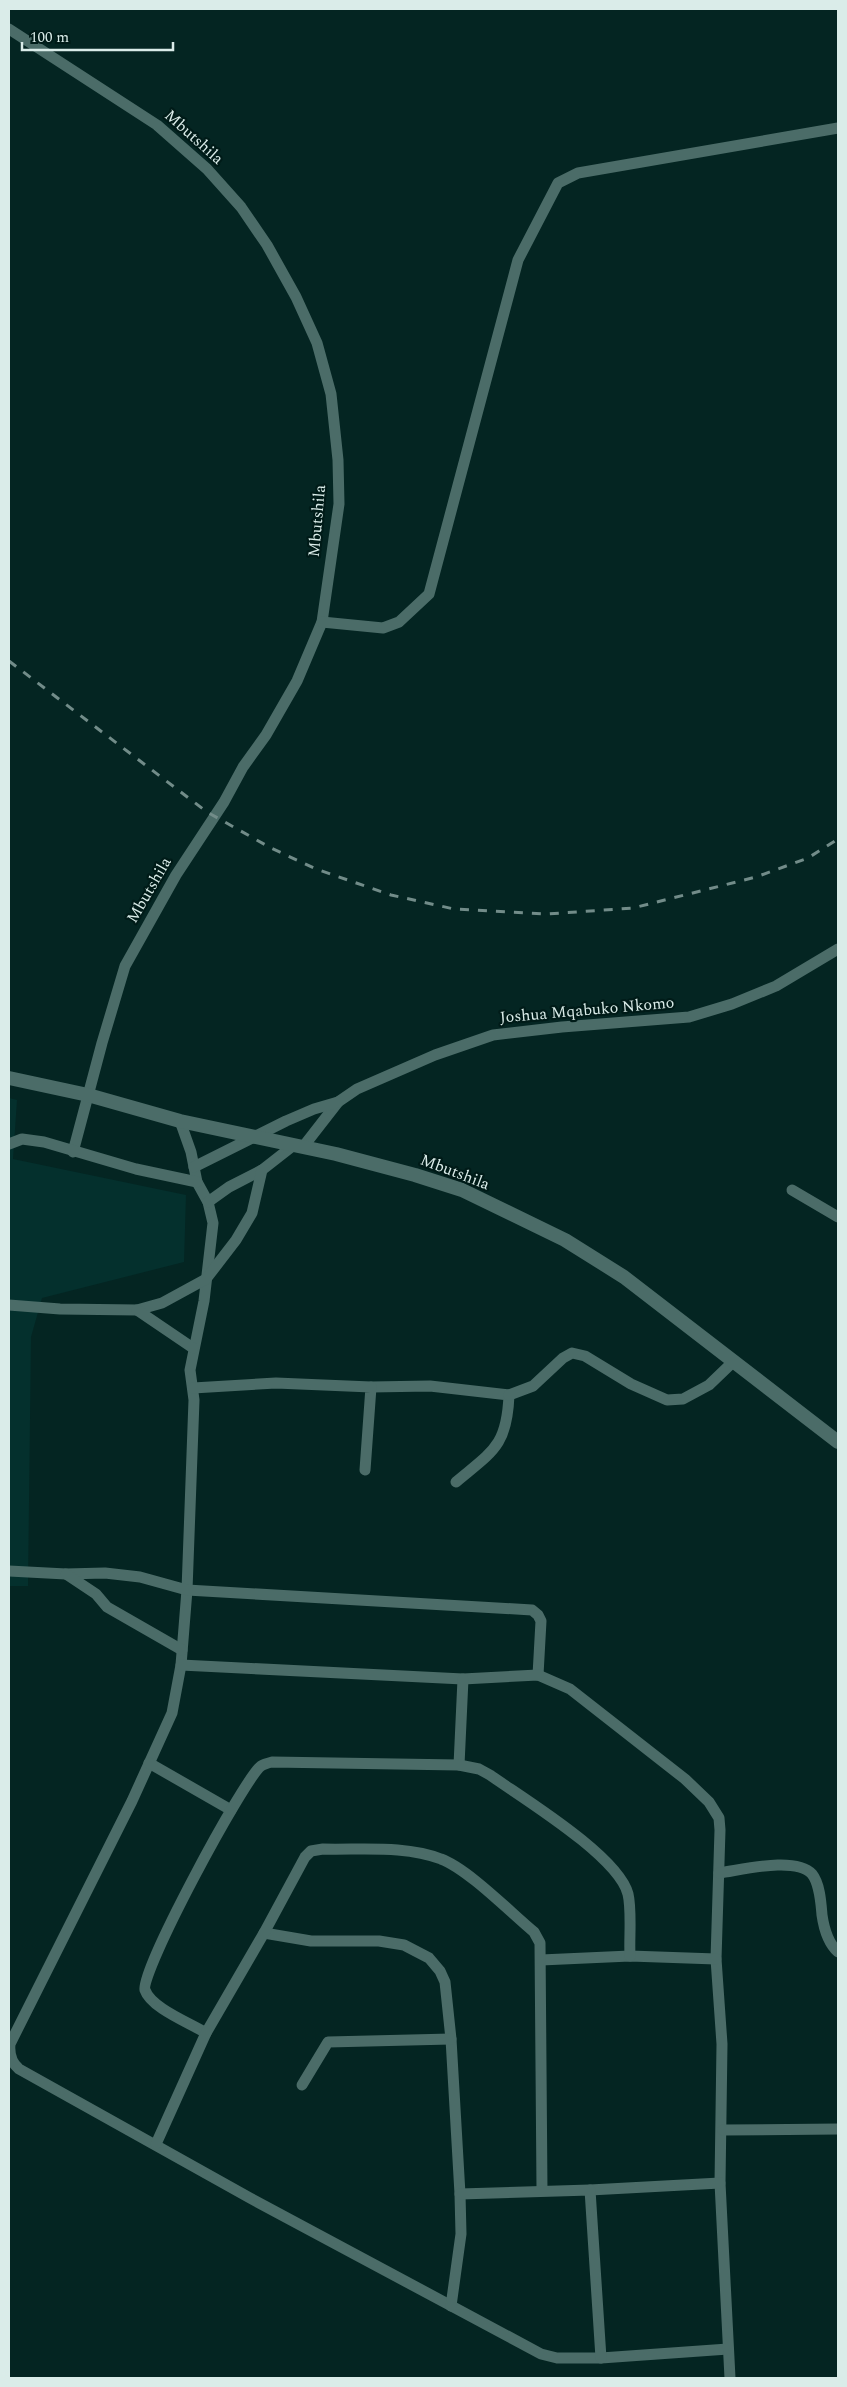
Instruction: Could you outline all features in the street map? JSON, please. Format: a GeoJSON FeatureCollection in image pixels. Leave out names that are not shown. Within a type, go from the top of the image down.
{"type":"FeatureCollection","features":[{"type":"Feature","properties":{"kind":"street","name":"Mbutshila"},"geometry":{"type":"LineString","coordinates":[[9,29],[158,125],[207,169],[241,207],[267,245],[296,298],[317,343],[331,394],[338,460],[339,504],[322,622],[297,682],[266,735],[243,767],[224,802],[176,876],[125,966],[88,1095],[180,1121],[299,1146],[415,1175],[462,1190],[548,1232],[624,1277],[838,1442]]}},
{"type":"Feature","properties":{"kind":"street"},"geometry":{"type":"LineString","coordinates":[[322,622],[383,628],[399,622],[429,594],[518,260],[558,183],[578,173],[838,128]]}},
{"type":"Feature","properties":{"kind":"street","name":"Joshua Mqabuko Nkomo"},"geometry":{"type":"LineString","coordinates":[[338,1102],[358,1089],[394,1071],[493,1035],[562,1027],[689,1017],[732,1004],[776,986],[838,949]]}},
{"type":"Feature","properties":{"kind":"street"},"geometry":{"type":"LineString","coordinates":[[9,1078],[88,1095],[73,1152]]}},
{"type":"Feature","properties":{"kind":"street"},"geometry":{"type":"LineString","coordinates":[[194,1167],[314,1109],[338,1102]]}},
{"type":"Feature","properties":{"kind":"street"},"geometry":{"type":"LineString","coordinates":[[208,1202],[229,1187],[262,1170],[299,1146],[338,1102]]}},
{"type":"Feature","properties":{"kind":"street"},"geometry":{"type":"LineString","coordinates":[[180,1121],[191,1152],[197,1182],[208,1202],[213,1223],[204,1301],[190,1370],[193,1388],[187,1590],[181,1665],[172,1713],[10,2044],[9,2050],[14,2065],[250,2198],[540,2354],[557,2358],[601,2358],[728,2349]]}},
{"type":"Feature","properties":{"kind":"street"},"geometry":{"type":"LineString","coordinates":[[9,1144],[22,1140],[33,1140],[73,1152],[197,1182]]}},
{"type":"Feature","properties":{"kind":"street"},"geometry":{"type":"LineString","coordinates":[[9,1304],[60,1309],[137,1310],[162,1304],[206,1278],[236,1240],[252,1213],[262,1170]]}},
{"type":"Feature","properties":{"kind":"street"},"geometry":{"type":"LineString","coordinates":[[792,1190],[838,1217]]}},
{"type":"Feature","properties":{"kind":"street"},"geometry":{"type":"LineString","coordinates":[[137,1310],[193,1348]]}},
{"type":"Feature","properties":{"kind":"street"},"geometry":{"type":"LineString","coordinates":[[193,1388],[276,1383],[371,1387],[430,1386],[509,1395],[533,1386],[563,1358],[572,1353],[585,1356],[631,1384],[667,1400],[684,1399],[709,1385],[734,1360]]}},
{"type":"Feature","properties":{"kind":"street"},"geometry":{"type":"LineString","coordinates":[[365,1470],[371,1387]]}},
{"type":"Feature","properties":{"kind":"street"},"geometry":{"type":"LineString","coordinates":[[456,1482],[499,1443],[508,1420],[509,1395]]}},
{"type":"Feature","properties":{"kind":"street"},"geometry":{"type":"LineString","coordinates":[[9,1571],[66,1574],[105,1573],[140,1578],[187,1590],[532,1610],[541,1621],[538,1674]]}},
{"type":"Feature","properties":{"kind":"street"},"geometry":{"type":"LineString","coordinates":[[66,1574],[96,1594],[107,1607],[182,1650]]}},
{"type":"Feature","properties":{"kind":"street"},"geometry":{"type":"LineString","coordinates":[[181,1665],[463,1679],[538,1674],[570,1689],[677,1772],[709,1802],[719,1818],[716,1959],[722,2044],[720,2183],[730,2378]]}},
{"type":"Feature","properties":{"kind":"street"},"geometry":{"type":"LineString","coordinates":[[459,1765],[463,1679]]}},
{"type":"Feature","properties":{"kind":"street"},"geometry":{"type":"LineString","coordinates":[[206,2033],[154,2003],[145,1990],[144,1984],[156,1951],[231,1810],[261,1766],[272,1762],[459,1765],[480,1769],[601,1855],[620,1875],[628,1895],[630,1956]]}},
{"type":"Feature","properties":{"kind":"street"},"geometry":{"type":"LineString","coordinates":[[149,1763],[231,1810]]}},
{"type":"Feature","properties":{"kind":"street"},"geometry":{"type":"LineString","coordinates":[[156,2144],[206,2033],[264,1933],[300,1863],[311,1851],[323,1849],[411,1852],[441,1859],[459,1869],[534,1932],[540,1943],[542,2190]]}},
{"type":"Feature","properties":{"kind":"street"},"geometry":{"type":"LineString","coordinates":[[719,1873],[797,1865],[812,1875],[820,1895],[823,1925],[831,1946],[838,1952]]}},
{"type":"Feature","properties":{"kind":"street"},"geometry":{"type":"LineString","coordinates":[[264,1933],[310,1940],[379,1941],[404,1945],[417,1950],[429,1958],[440,1971],[445,1982],[451,2039],[460,2194],[461,2234],[451,2306]]}},
{"type":"Feature","properties":{"kind":"street"},"geometry":{"type":"LineString","coordinates":[[541,1960],[630,1956],[716,1959]]}},
{"type":"Feature","properties":{"kind":"street"},"geometry":{"type":"LineString","coordinates":[[302,2085],[328,2042],[451,2039]]}},
{"type":"Feature","properties":{"kind":"street"},"geometry":{"type":"LineString","coordinates":[[722,2130],[838,2129]]}},
{"type":"Feature","properties":{"kind":"street"},"geometry":{"type":"LineString","coordinates":[[460,2194],[720,2183]]}},
{"type":"Feature","properties":{"kind":"street"},"geometry":{"type":"LineString","coordinates":[[590,2190],[601,2358]]}},
{"type":"Feature","properties":{"kind":"shaded area"},"geometry":{"type":"Polygon","coordinates":[[[9,1098],[17,1100],[13,1159],[186,1195],[184,1262],[42,1298],[31,1337],[28,1586],[9,1586],[9,1098]]]}},
{"type":"Feature","properties":{"kind":"railway"},"geometry":{"type":"LineString","coordinates":[[9,661],[207,812],[271,848],[316,869],[391,895],[454,909],[547,914],[633,908],[756,877],[808,858],[838,839]]}}]}
